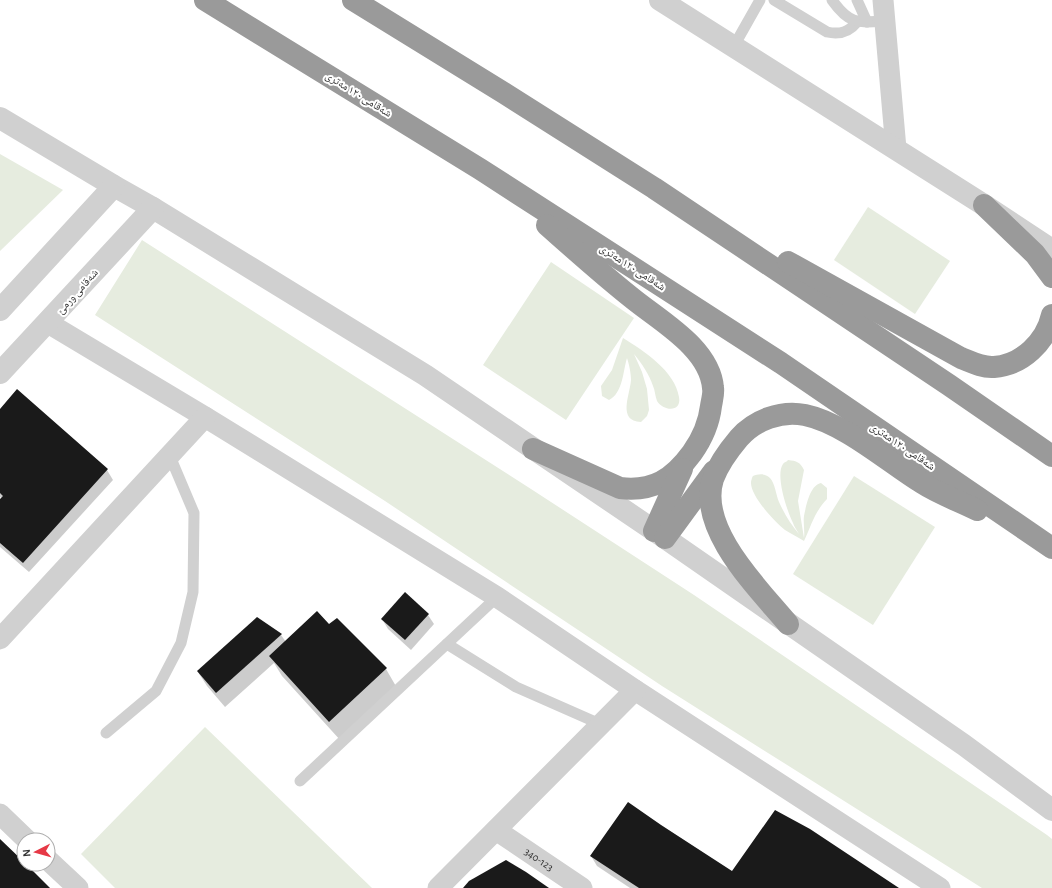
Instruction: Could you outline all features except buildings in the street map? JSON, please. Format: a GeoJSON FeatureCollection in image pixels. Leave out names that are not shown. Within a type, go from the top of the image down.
{"type":"FeatureCollection","features":[{"type":"Feature","properties":{"kind":"highway","name":"شەقامی ١٢٠ مەتری"},"geometry":{"type":"LineString","coordinates":[[205,0],[480,169],[781,362],[1048,545]]}},
{"type":"Feature","properties":{"kind":"highway"},"geometry":{"type":"LineString","coordinates":[[353,0],[654,188],[943,381],[1052,456]]}},
{"type":"Feature","properties":{"kind":"highway"},"geometry":{"type":"LineString","coordinates":[[480,169],[632,298],[683,337],[704,361],[710,374],[713,388],[710,416],[699,442],[685,462],[667,480],[644,488],[620,488],[533,449]]}},
{"type":"Feature","properties":{"kind":"highway"},"geometry":{"type":"LineString","coordinates":[[654,188],[967,360],[978,364],[994,367],[1013,363],[1024,356],[1045,336],[1052,315]]}},
{"type":"Feature","properties":{"kind":"highway"},"geometry":{"type":"LineString","coordinates":[[984,204],[1035,254],[1052,277]]}},
{"type":"Feature","properties":{"kind":"highway"},"geometry":{"type":"LineString","coordinates":[[659,534],[741,436],[761,421],[787,413],[819,419],[862,442],[924,484],[1048,545]]}},
{"type":"Feature","properties":{"kind":"highway"},"geometry":{"type":"LineString","coordinates":[[721,461],[713,480],[711,494],[714,522],[720,536],[742,569],[788,624]]}},
{"type":"Feature","properties":{"kind":"highway"},"geometry":{"type":"LineString","coordinates":[[659,534],[685,462]]}},
{"type":"Feature","properties":{"kind":"street"},"geometry":{"type":"LineString","coordinates":[[660,0],[984,204],[1052,250]]}},
{"type":"Feature","properties":{"kind":"street"},"geometry":{"type":"LineString","coordinates":[[883,0],[870,22],[896,150]]}},
{"type":"Feature","properties":{"kind":"street"},"geometry":{"type":"LineString","coordinates":[[0,118],[153,208],[425,375],[659,534],[964,745],[1052,810]]}},
{"type":"Feature","properties":{"kind":"street"},"geometry":{"type":"LineString","coordinates":[[1,307],[114,186]]}},
{"type":"Feature","properties":{"kind":"street","name":"شەقامی ورمێ"},"geometry":{"type":"LineString","coordinates":[[0,373],[153,208]]}},
{"type":"Feature","properties":{"kind":"street"},"geometry":{"type":"LineString","coordinates":[[48,323],[497,597],[635,690],[940,888]]}},
{"type":"Feature","properties":{"kind":"street"},"geometry":{"type":"LineString","coordinates":[[0,639],[204,417]]}},
{"type":"Feature","properties":{"kind":"street"},"geometry":{"type":"LineString","coordinates":[[438,888],[635,690]]}},
{"type":"Feature","properties":{"kind":"street"},"geometry":{"type":"LineString","coordinates":[[0,814],[19,832]]}},
{"type":"Feature","properties":{"kind":"street","name":"340-123"},"geometry":{"type":"LineString","coordinates":[[496,830],[582,888]]}},
{"type":"Feature","properties":{"kind":"street"},"geometry":{"type":"LineString","coordinates":[[56,867],[78,888]]}},
{"type":"Feature","properties":{"kind":"lane"},"geometry":{"type":"LineString","coordinates":[[734,46],[760,0]]}},
{"type":"Feature","properties":{"kind":"lane"},"geometry":{"type":"LineString","coordinates":[[774,0],[827,32],[836,34],[844,33],[852,28],[870,22]]}},
{"type":"Feature","properties":{"kind":"lane"},"geometry":{"type":"LineString","coordinates":[[832,0],[840,12],[848,18],[870,22]]}},
{"type":"Feature","properties":{"kind":"lane"},"geometry":{"type":"LineString","coordinates":[[856,0],[870,22]]}},
{"type":"Feature","properties":{"kind":"lane"},"geometry":{"type":"LineString","coordinates":[[106,733],[156,691],[181,643],[193,592],[194,512],[169,454]]}},
{"type":"Feature","properties":{"kind":"lane"},"geometry":{"type":"LineString","coordinates":[[300,781],[497,597]]}},
{"type":"Feature","properties":{"kind":"lane"},"geometry":{"type":"LineString","coordinates":[[446,644],[516,687],[600,724]]}},
{"type":"Feature","properties":{"kind":"shaded area"},"geometry":{"type":"Polygon","coordinates":[[[0,154],[63,190],[0,251],[0,154]]]}},
{"type":"Feature","properties":{"kind":"shaded area"},"geometry":{"type":"Polygon","coordinates":[[[868,207],[950,261],[915,314],[834,260],[868,207]]]}},
{"type":"Feature","properties":{"kind":"shaded area"},"geometry":{"type":"Polygon","coordinates":[[[142,240],[694,595],[1047,835],[1052,839],[1052,888],[982,888],[662,686],[385,501],[95,315],[142,240]]]}},
{"type":"Feature","properties":{"kind":"shaded area"},"geometry":{"type":"Polygon","coordinates":[[[551,262],[634,318],[566,420],[483,365],[551,262]]]}},
{"type":"Feature","properties":{"kind":"shaded area"},"geometry":{"type":"Polygon","coordinates":[[[623,338],[640,349],[665,370],[672,379],[676,388],[679,397],[678,406],[671,409],[663,407],[657,401],[654,388],[649,377],[634,354],[642,372],[647,389],[649,410],[647,416],[641,422],[634,421],[629,417],[627,412],[627,400],[631,380],[627,358],[620,387],[614,397],[609,400],[602,396],[601,386],[612,370],[623,338]]]}},
{"type":"Feature","properties":{"kind":"shaded area"},"geometry":{"type":"Polygon","coordinates":[[[788,460],[798,462],[804,470],[798,501],[804,538],[804,516],[811,492],[821,483],[827,488],[827,499],[816,514],[804,541],[785,530],[775,521],[754,494],[752,488],[751,482],[753,476],[762,474],[770,478],[783,510],[790,523],[799,534],[794,526],[788,510],[781,484],[781,469],[783,463],[788,460]]]}},
{"type":"Feature","properties":{"kind":"shaded area"},"geometry":{"type":"Polygon","coordinates":[[[854,476],[935,527],[873,625],[793,574],[854,476]]]}},
{"type":"Feature","properties":{"kind":"shaded area"},"geometry":{"type":"Polygon","coordinates":[[[205,727],[372,888],[115,888],[81,854],[205,727]]]}}]}
